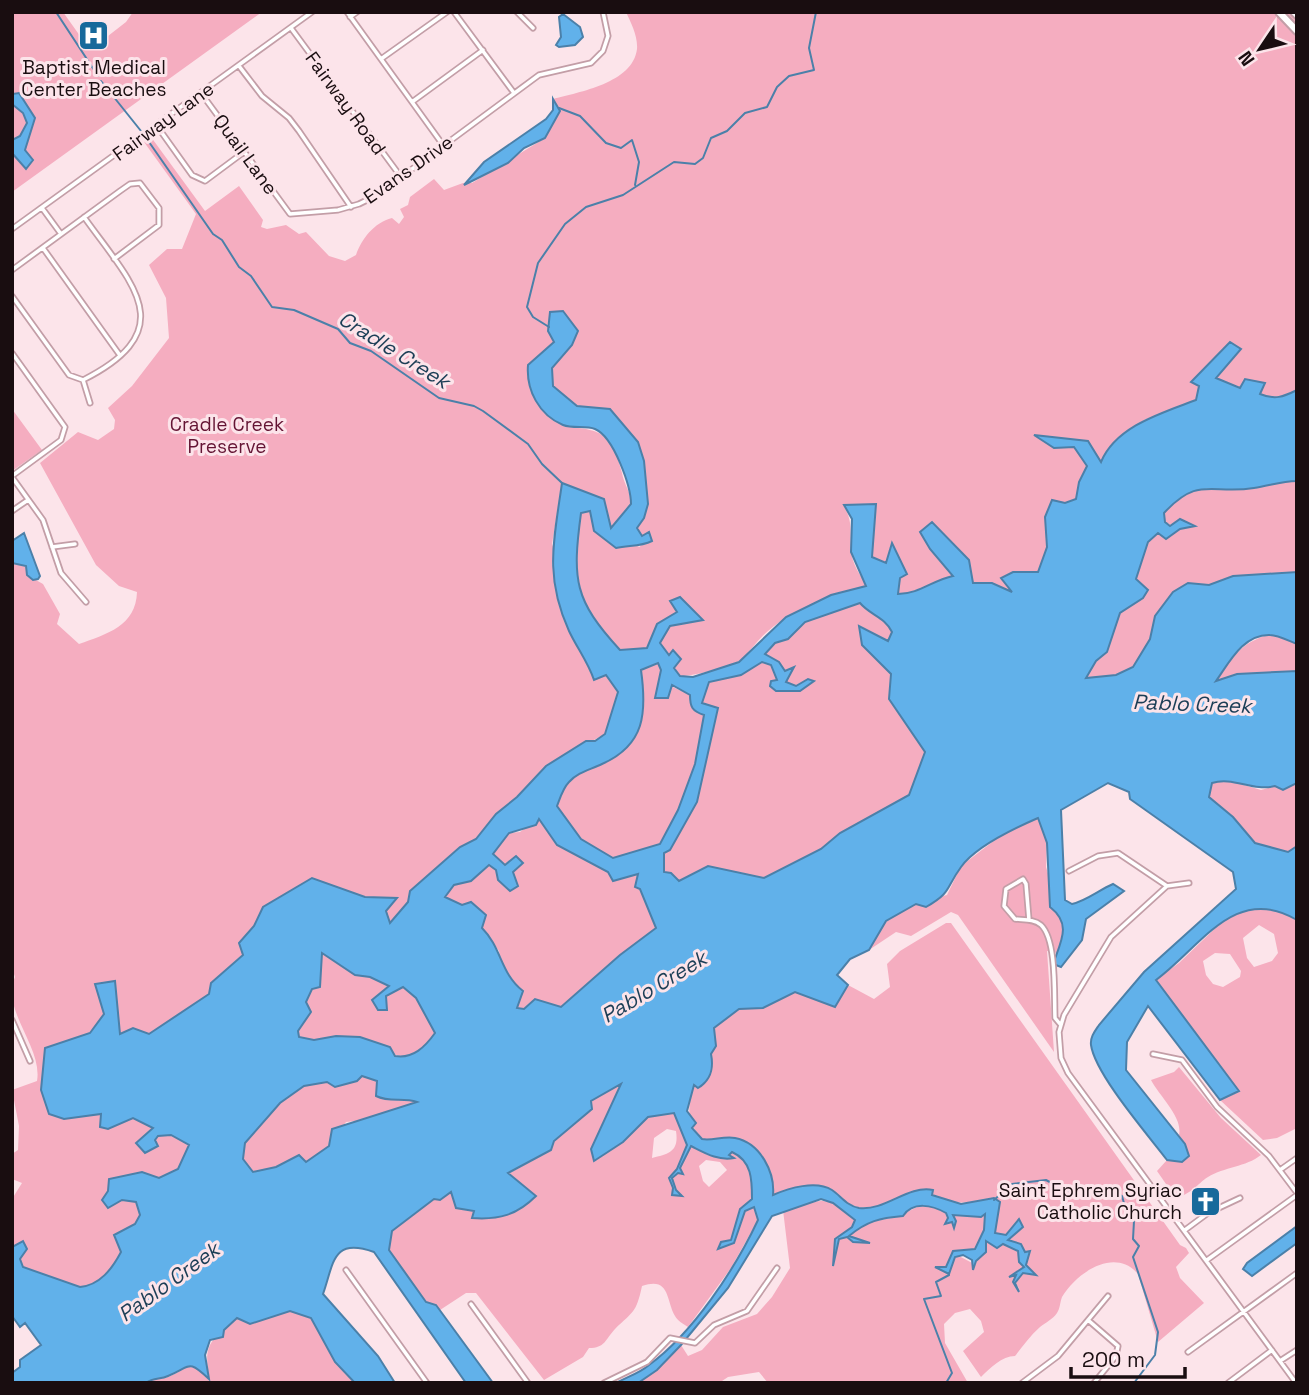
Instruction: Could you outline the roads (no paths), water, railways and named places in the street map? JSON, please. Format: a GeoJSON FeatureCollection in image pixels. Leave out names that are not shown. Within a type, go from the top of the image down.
{"type":"FeatureCollection","features":[{"type":"Feature","properties":{"kind":"highway"},"geometry":{"type":"LineString","coordinates":[[1279,12],[1297,31]]}},
{"type":"Feature","properties":{"kind":"street","name":"Fairway Lane"},"geometry":{"type":"LineString","coordinates":[[12,229],[312,12]]}},
{"type":"Feature","properties":{"kind":"street"},"geometry":{"type":"LineString","coordinates":[[357,12],[349,15],[443,145]]}},
{"type":"Feature","properties":{"kind":"street"},"geometry":{"type":"LineString","coordinates":[[382,58],[447,12]]}},
{"type":"Feature","properties":{"kind":"street"},"geometry":{"type":"LineString","coordinates":[[454,12],[514,93]]}},
{"type":"Feature","properties":{"kind":"street"},"geometry":{"type":"LineString","coordinates":[[517,12],[533,27]]}},
{"type":"Feature","properties":{"kind":"street","name":"Evans Drive"},"geometry":{"type":"LineString","coordinates":[[290,214],[351,207],[377,195],[544,72],[583,66],[598,57],[608,36],[603,12]]}},
{"type":"Feature","properties":{"kind":"street","name":"Fairway Road"},"geometry":{"type":"LineString","coordinates":[[290,28],[401,177]]}},
{"type":"Feature","properties":{"kind":"street"},"geometry":{"type":"LineString","coordinates":[[412,102],[484,50]]}},
{"type":"Feature","properties":{"kind":"street"},"geometry":{"type":"LineString","coordinates":[[239,66],[261,96],[289,118],[351,207]]}},
{"type":"Feature","properties":{"kind":"street","name":"Quail Lane"},"geometry":{"type":"LineString","coordinates":[[201,93],[290,214]]}},
{"type":"Feature","properties":{"kind":"street"},"geometry":{"type":"LineString","coordinates":[[157,126],[192,175],[205,181],[244,152]]}},
{"type":"Feature","properties":{"kind":"street"},"geometry":{"type":"LineString","coordinates":[[12,270],[135,183],[145,187],[154,198],[160,220],[156,228],[114,259]]}},
{"type":"Feature","properties":{"kind":"street"},"geometry":{"type":"LineString","coordinates":[[42,208],[61,234]]}},
{"type":"Feature","properties":{"kind":"street"},"geometry":{"type":"LineString","coordinates":[[83,380],[120,355],[135,341],[142,322],[138,297],[84,217]]}},
{"type":"Feature","properties":{"kind":"street"},"geometry":{"type":"LineString","coordinates":[[43,248],[120,355]]}},
{"type":"Feature","properties":{"kind":"street"},"geometry":{"type":"LineString","coordinates":[[12,296],[69,375],[83,380]]}},
{"type":"Feature","properties":{"kind":"street"},"geometry":{"type":"LineString","coordinates":[[12,353],[65,427],[61,440],[12,476],[43,520],[61,573],[86,602]]}},
{"type":"Feature","properties":{"kind":"street"},"geometry":{"type":"LineString","coordinates":[[83,380],[90,403]]}},
{"type":"Feature","properties":{"kind":"street"},"geometry":{"type":"LineString","coordinates":[[12,511],[27,500]]}},
{"type":"Feature","properties":{"kind":"street"},"geometry":{"type":"LineString","coordinates":[[52,547],[75,544]]}},
{"type":"Feature","properties":{"kind":"street"},"geometry":{"type":"LineString","coordinates":[[1069,871],[1098,856],[1118,853],[1167,886]]}},
{"type":"Feature","properties":{"kind":"street"},"geometry":{"type":"LineString","coordinates":[[1029,920],[1026,884],[1023,879],[1006,889],[1003,898],[1008,913],[1015,919],[1040,924],[1050,943],[1055,1018],[1060,1024]]}},
{"type":"Feature","properties":{"kind":"street"},"geometry":{"type":"LineString","coordinates":[[1189,883],[1167,886],[1111,937],[1060,1024],[1061,1058],[1068,1073],[1296,1383]]}},
{"type":"Feature","properties":{"kind":"street"},"geometry":{"type":"LineString","coordinates":[[12,1020],[30,1060]]}},
{"type":"Feature","properties":{"kind":"street"},"geometry":{"type":"LineString","coordinates":[[1153,1054],[1182,1060],[1217,1107],[1260,1146],[1297,1194],[1207,1260]]}},
{"type":"Feature","properties":{"kind":"street"},"geometry":{"type":"LineString","coordinates":[[1280,1170],[1297,1158]]}},
{"type":"Feature","properties":{"kind":"street"},"geometry":{"type":"LineString","coordinates":[[1185,1230],[1208,1213],[1240,1198]]}},
{"type":"Feature","properties":{"kind":"street"},"geometry":{"type":"LineString","coordinates":[[604,1383],[647,1362],[670,1338],[678,1337],[688,1343],[695,1343],[723,1320],[747,1311],[777,1268]]}},
{"type":"Feature","properties":{"kind":"street"},"geometry":{"type":"LineString","coordinates":[[346,1270],[427,1383]]}},
{"type":"Feature","properties":{"kind":"street"},"geometry":{"type":"LineString","coordinates":[[1188,1352],[1297,1273]]}},
{"type":"Feature","properties":{"kind":"street"},"geometry":{"type":"LineString","coordinates":[[1022,1383],[1058,1356],[1108,1296]]}},
{"type":"Feature","properties":{"kind":"street"},"geometry":{"type":"LineString","coordinates":[[471,1304],[528,1383]]}},
{"type":"Feature","properties":{"kind":"street"},"geometry":{"type":"LineString","coordinates":[[1088,1320],[1115,1342],[1118,1349],[1116,1356],[1094,1383]]}},
{"type":"Feature","properties":{"kind":"street"},"geometry":{"type":"LineString","coordinates":[[1228,1383],[1272,1350]]}},
{"type":"Feature","properties":{"kind":"street"},"geometry":{"type":"LineString","coordinates":[[1280,1362],[1297,1350]]}},
{"type":"Feature","properties":{"kind":"water"},"geometry":{"type":"Polygon","coordinates":[[[563,14],[580,27],[583,37],[575,45],[559,47],[556,45],[561,37],[559,17],[563,14]]]}},
{"type":"Feature","properties":{"kind":"water"},"geometry":{"type":"Polygon","coordinates":[[[19,93],[35,118],[25,150],[33,160],[26,169],[12,153],[12,140],[20,136],[27,123],[23,113],[12,104],[12,94],[19,93]]]}},
{"type":"Feature","properties":{"kind":"water"},"geometry":{"type":"Polygon","coordinates":[[[553,99],[560,111],[545,138],[524,148],[508,163],[464,185],[484,162],[546,119],[553,110],[553,99]]]}},
{"type":"Feature","properties":{"kind":"water","name":"Pablo Creek"},"geometry":{"type":"Polygon","coordinates":[[[563,311],[578,331],[572,345],[552,368],[553,386],[577,406],[610,409],[638,442],[644,461],[648,504],[644,518],[637,528],[642,536],[649,532],[652,541],[616,548],[594,531],[590,511],[581,513],[577,573],[585,602],[593,617],[620,650],[647,648],[657,624],[677,612],[670,601],[680,597],[703,620],[670,626],[660,643],[669,655],[673,650],[681,659],[674,668],[680,676],[693,677],[739,662],[786,617],[831,595],[866,586],[851,552],[852,519],[844,505],[876,504],[872,557],[886,563],[892,543],[907,574],[900,578],[898,594],[913,592],[953,576],[930,549],[920,532],[932,522],[969,560],[973,583],[992,583],[1012,592],[1001,578],[1013,572],[1038,572],[1047,547],[1045,517],[1052,500],[1065,503],[1076,499],[1079,482],[1087,466],[1074,447],[1054,448],[1034,435],[1088,441],[1101,462],[1117,439],[1141,422],[1196,400],[1199,386],[1191,382],[1230,342],[1241,349],[1216,378],[1240,388],[1245,379],[1265,383],[1260,394],[1270,397],[1283,396],[1297,390],[1297,481],[1239,490],[1197,490],[1176,501],[1164,513],[1165,522],[1170,526],[1180,519],[1195,526],[1180,529],[1166,539],[1158,533],[1148,542],[1136,579],[1148,590],[1143,598],[1120,613],[1107,652],[1096,661],[1086,678],[1116,675],[1133,667],[1150,639],[1155,616],[1173,592],[1188,583],[1209,585],[1233,576],[1297,572],[1297,644],[1273,635],[1252,639],[1232,658],[1216,681],[1237,674],[1297,671],[1297,783],[1283,790],[1275,786],[1259,787],[1220,781],[1212,783],[1209,797],[1233,817],[1255,843],[1288,852],[1297,846],[1297,920],[1275,911],[1255,909],[1237,914],[1204,937],[1156,980],[1239,1091],[1220,1100],[1148,1006],[1127,1042],[1126,1070],[1185,1144],[1189,1156],[1182,1162],[1167,1160],[1123,1104],[1095,1057],[1091,1042],[1099,1025],[1144,972],[1236,889],[1233,872],[1130,799],[1129,792],[1108,783],[1061,810],[1065,900],[1072,904],[1077,903],[1113,884],[1124,891],[1086,919],[1082,940],[1061,967],[1053,964],[1063,926],[1057,913],[1050,907],[1047,843],[1038,818],[996,838],[976,852],[961,867],[944,894],[934,902],[926,907],[916,904],[886,921],[869,950],[850,959],[837,975],[848,985],[835,1007],[795,992],[763,1008],[739,1009],[714,1028],[716,1046],[711,1054],[710,1074],[698,1088],[694,1085],[687,1111],[696,1123],[692,1128],[702,1139],[735,1138],[759,1152],[772,1178],[773,1195],[811,1185],[826,1187],[859,1208],[878,1206],[923,1189],[933,1190],[932,1195],[961,1204],[994,1198],[1000,1202],[995,1233],[1006,1235],[1019,1219],[1023,1227],[1008,1240],[1021,1244],[1025,1252],[1030,1251],[1026,1265],[1036,1275],[1023,1273],[1015,1283],[1019,1292],[1013,1282],[1016,1275],[1009,1277],[1024,1267],[1019,1262],[1018,1251],[1003,1244],[997,1248],[986,1241],[986,1252],[976,1261],[973,1270],[972,1260],[963,1255],[955,1257],[949,1274],[935,1267],[946,1267],[953,1251],[975,1249],[984,1230],[985,1214],[981,1217],[953,1215],[956,1221],[954,1228],[952,1222],[945,1224],[948,1218],[941,1210],[917,1206],[903,1216],[881,1219],[849,1236],[870,1243],[853,1242],[847,1237],[839,1239],[833,1266],[835,1239],[852,1227],[855,1220],[833,1203],[821,1199],[772,1216],[728,1288],[681,1345],[657,1370],[638,1383],[616,1383],[638,1373],[665,1352],[697,1318],[725,1279],[758,1220],[754,1207],[745,1211],[734,1243],[718,1249],[721,1242],[731,1240],[740,1209],[752,1199],[751,1178],[747,1166],[744,1160],[732,1152],[729,1155],[734,1158],[722,1158],[691,1146],[680,1168],[683,1174],[678,1173],[672,1178],[676,1190],[682,1196],[672,1195],[673,1188],[669,1178],[677,1169],[687,1145],[674,1113],[648,1117],[623,1142],[594,1161],[591,1149],[621,1084],[591,1101],[592,1109],[554,1141],[551,1150],[508,1173],[536,1196],[522,1208],[499,1217],[472,1218],[474,1211],[456,1208],[451,1192],[440,1200],[434,1199],[392,1231],[389,1250],[426,1302],[436,1305],[493,1383],[466,1383],[374,1252],[350,1248],[337,1256],[323,1294],[378,1356],[395,1383],[355,1383],[335,1362],[311,1318],[290,1311],[250,1324],[237,1318],[224,1330],[223,1337],[210,1340],[205,1355],[209,1379],[197,1368],[189,1366],[146,1383],[12,1383],[12,1373],[20,1367],[20,1360],[41,1345],[25,1323],[20,1327],[12,1316],[12,1247],[23,1241],[27,1249],[20,1259],[23,1267],[80,1287],[94,1283],[109,1270],[121,1252],[114,1235],[135,1224],[140,1215],[136,1202],[122,1200],[108,1208],[102,1200],[108,1191],[109,1179],[142,1172],[159,1178],[178,1169],[189,1145],[171,1135],[158,1136],[155,1140],[158,1146],[145,1153],[136,1143],[153,1128],[133,1118],[108,1129],[100,1127],[101,1114],[64,1119],[49,1114],[41,1090],[45,1048],[90,1033],[104,1014],[95,984],[115,981],[120,1034],[133,1028],[149,1034],[209,994],[211,983],[243,955],[239,943],[254,926],[263,907],[312,878],[365,897],[397,898],[386,911],[390,923],[408,902],[410,891],[460,847],[476,839],[496,814],[517,797],[546,766],[586,741],[595,741],[605,734],[618,692],[606,675],[594,680],[569,631],[556,593],[554,540],[562,483],[604,499],[611,528],[631,504],[630,496],[620,463],[602,434],[595,429],[567,426],[555,421],[541,408],[532,392],[528,365],[554,342],[548,331],[550,312],[563,311]],[[860,603],[805,622],[788,639],[775,643],[765,654],[779,662],[785,671],[794,667],[786,682],[796,686],[808,679],[814,681],[800,691],[776,691],[770,686],[771,681],[777,680],[771,665],[762,662],[741,675],[709,682],[702,703],[718,708],[697,802],[670,850],[664,853],[664,872],[671,873],[679,881],[708,866],[764,878],[821,849],[840,833],[909,795],[925,752],[889,699],[891,674],[862,645],[859,626],[888,641],[892,632],[889,627],[860,603]],[[658,663],[641,670],[643,714],[635,737],[616,756],[573,779],[565,787],[557,806],[581,839],[613,858],[660,844],[678,810],[695,764],[704,715],[692,708],[690,695],[672,685],[668,698],[655,698],[661,670],[658,663]],[[539,819],[536,825],[509,833],[493,854],[505,865],[516,856],[523,863],[513,872],[518,886],[510,891],[498,880],[496,870],[489,865],[471,881],[454,885],[445,897],[462,905],[471,902],[486,915],[482,928],[494,944],[515,984],[523,991],[517,1008],[524,1009],[535,999],[561,1007],[620,955],[656,928],[640,889],[635,887],[638,874],[613,881],[608,872],[557,845],[539,819]],[[322,953],[320,987],[312,989],[306,1002],[311,1012],[298,1031],[299,1037],[314,1040],[336,1036],[360,1037],[390,1047],[395,1056],[407,1056],[418,1051],[435,1033],[416,998],[403,987],[386,996],[387,1010],[378,1010],[372,1000],[389,986],[370,977],[355,975],[322,953]],[[362,1076],[357,1081],[335,1087],[327,1082],[304,1086],[280,1103],[245,1143],[243,1159],[253,1172],[276,1167],[299,1155],[306,1162],[329,1146],[332,1129],[417,1102],[376,1096],[377,1081],[362,1076]]]}},
{"type":"Feature","properties":{"kind":"water"},"geometry":{"type":"Polygon","coordinates":[[[24,533],[40,576],[38,579],[33,580],[27,575],[26,566],[12,563],[12,541],[24,533]]]}},
{"type":"Feature","properties":{"kind":"water"},"geometry":{"type":"Polygon","coordinates":[[[1297,1226],[1297,1243],[1252,1276],[1243,1269],[1247,1263],[1297,1226]]]}},
{"type":"Feature","properties":{"kind":"waterway","name":"Cradle Creek"},"geometry":{"type":"LineString","coordinates":[[56,12],[98,76]]}},
{"type":"Feature","properties":{"kind":"waterway"},"geometry":{"type":"LineString","coordinates":[[549,327],[533,317],[527,307],[538,263],[565,224],[586,207],[623,195],[674,162],[695,164],[703,158],[711,138],[727,131],[745,113],[767,107],[777,87],[789,76],[814,70],[809,48],[816,12]]}},
{"type":"Feature","properties":{"kind":"waterway","name":"Cradle Creek"},"geometry":{"type":"LineString","coordinates":[[101,81],[141,131]]}},
{"type":"Feature","properties":{"kind":"waterway"},"geometry":{"type":"LineString","coordinates":[[559,108],[580,116],[606,143],[621,148],[632,140],[639,162],[635,185]]}},
{"type":"Feature","properties":{"kind":"waterway","name":"Cradle Creek"},"geometry":{"type":"LineString","coordinates":[[149,142],[213,234],[222,240],[239,267],[251,276],[272,307],[294,310],[338,329],[350,343],[371,351],[439,398],[474,406],[483,411],[528,444],[542,464],[562,483]]}},
{"type":"Feature","properties":{"kind":"waterway"},"geometry":{"type":"LineString","coordinates":[[994,1200],[1012,1184],[1046,1180],[1066,1191],[1094,1193],[1109,1198],[1117,1193],[1122,1196],[1127,1214],[1134,1221],[1133,1239],[1139,1246],[1133,1257],[1158,1332],[1155,1355],[1134,1383]]}},
{"type":"Feature","properties":{"kind":"waterway"},"geometry":{"type":"LineString","coordinates":[[946,1383],[952,1373],[924,1299],[941,1296],[936,1282],[949,1275]]}},
{"type":"Feature","properties":{"kind":"place","name":"Baptist Medical Center Beaches"},"geometry":{"type":"Point","coordinates":[94,36]}},
{"type":"Feature","properties":{"kind":"place","name":"Saint Ephrem Syriac Catholic Church"},"geometry":{"type":"Point","coordinates":[1205,1201]}},
{"type":"Feature","properties":{"kind":"park label","name":"Cradle Creek Preserve"},"geometry":{"type":"Point","coordinates":[227,435]}}]}
